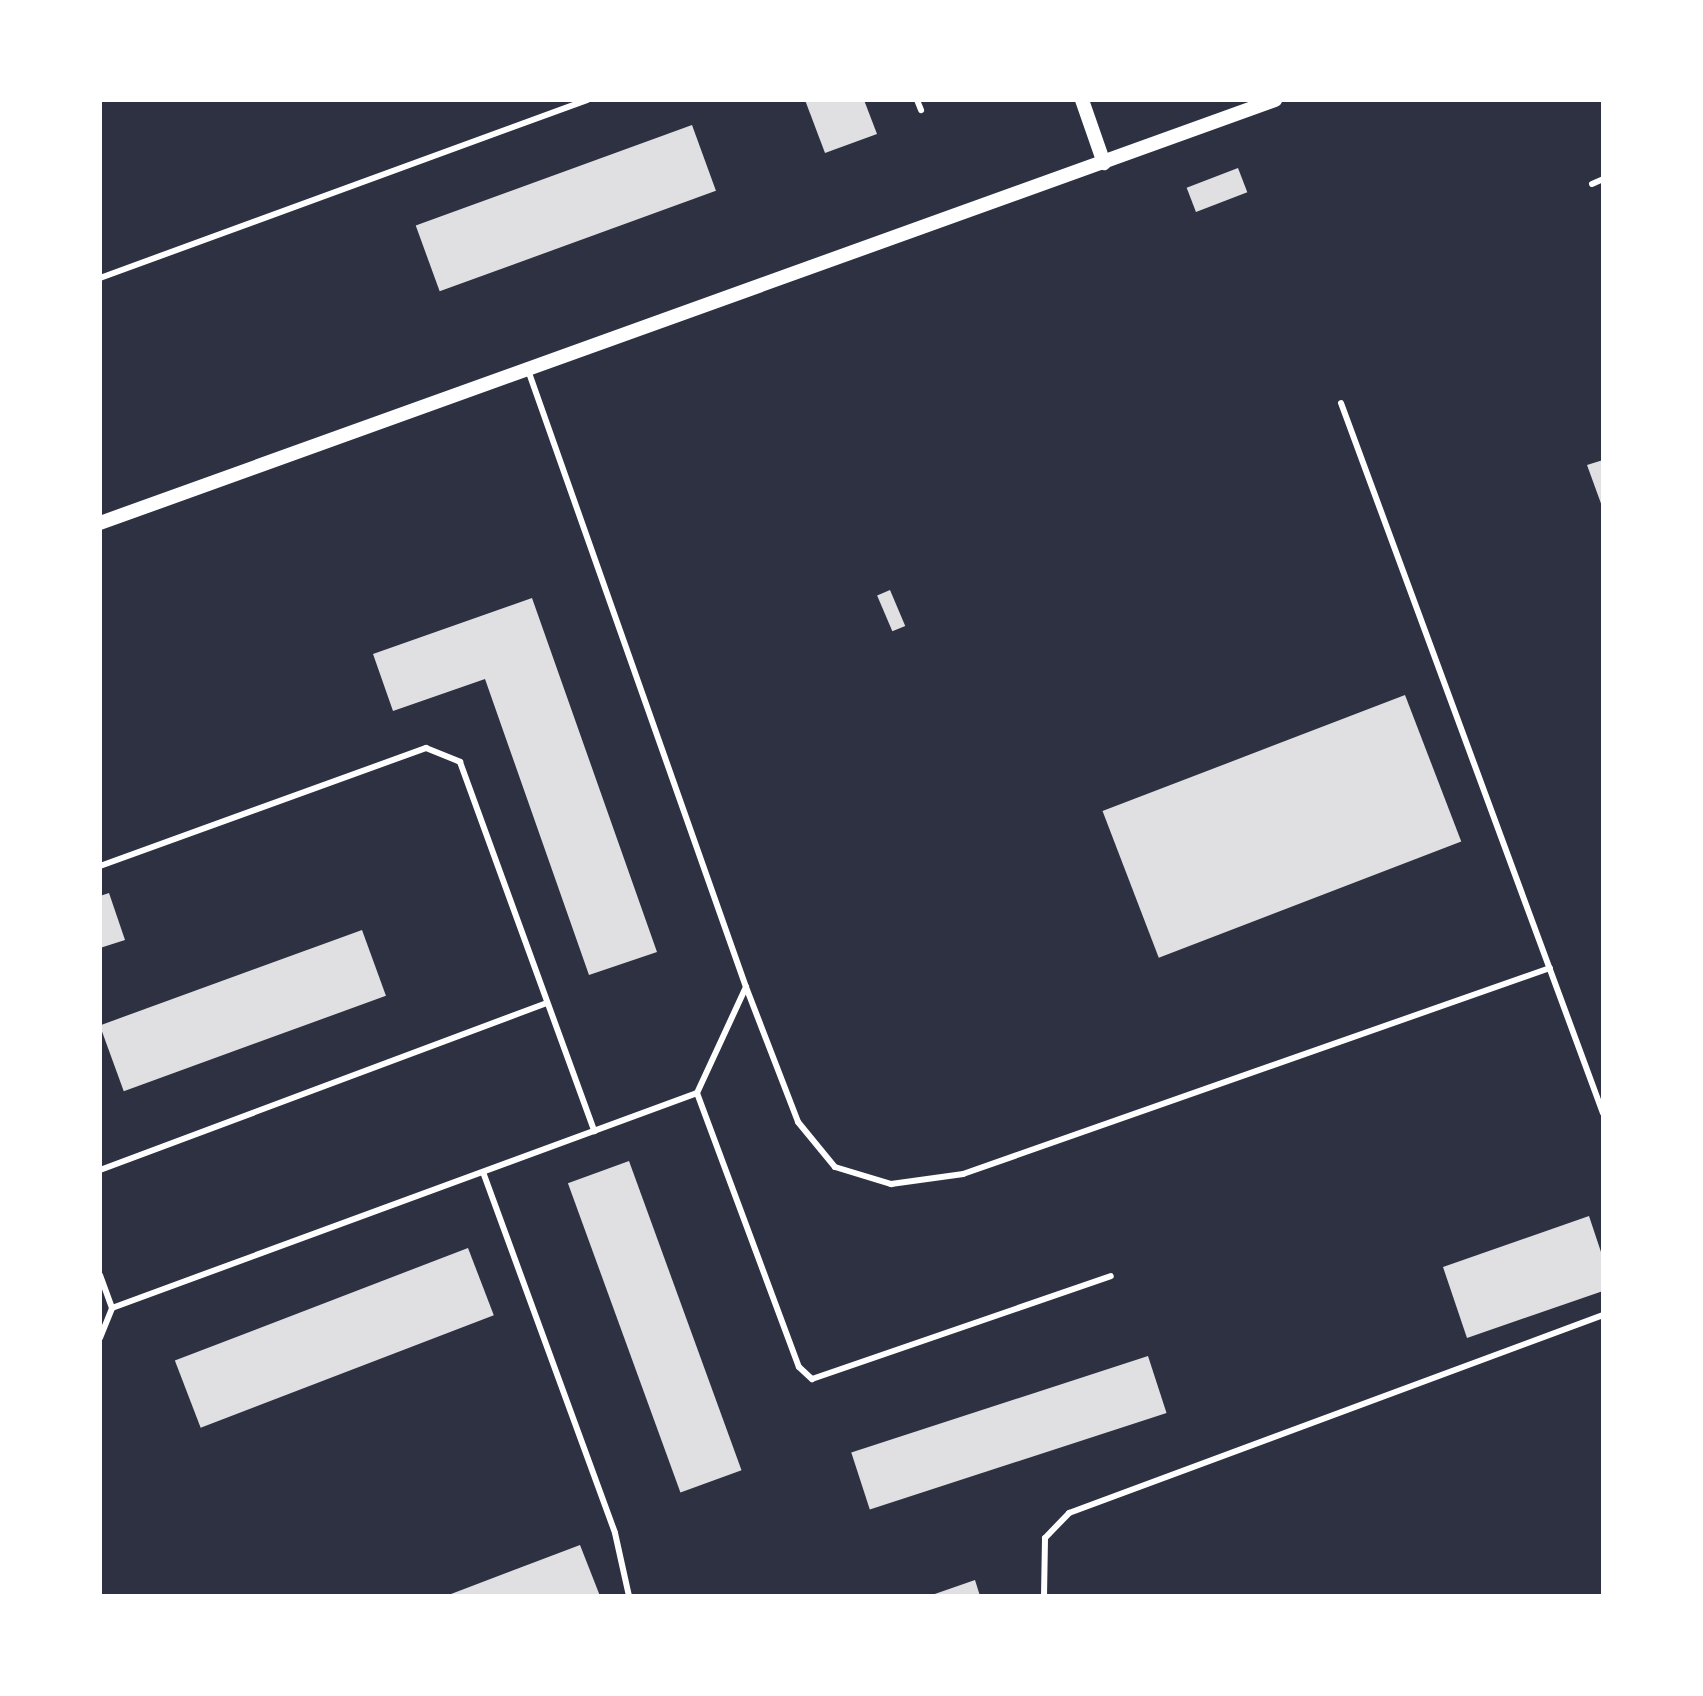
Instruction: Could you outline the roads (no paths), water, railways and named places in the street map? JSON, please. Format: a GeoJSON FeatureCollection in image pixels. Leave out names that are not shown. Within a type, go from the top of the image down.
{"type":"FeatureCollection","features":[{"type":"Feature","properties":{"kind":"street"},"geometry":{"type":"LineString","coordinates":[[1082,100],[1104,163]]}},
{"type":"Feature","properties":{"kind":"street"},"geometry":{"type":"LineString","coordinates":[[100,523],[1275,100]]}},
{"type":"Feature","properties":{"kind":"lane"},"geometry":{"type":"LineString","coordinates":[[100,278],[587,100]]}},
{"type":"Feature","properties":{"kind":"lane"},"geometry":{"type":"LineString","coordinates":[[917,100],[921,110]]}},
{"type":"Feature","properties":{"kind":"lane"},"geometry":{"type":"LineString","coordinates":[[1592,184],[1603,179]]}},
{"type":"Feature","properties":{"kind":"lane"},"geometry":{"type":"LineString","coordinates":[[528,370],[746,987],[798,1122],[835,1167],[891,1184],[963,1174],[1550,968]]}},
{"type":"Feature","properties":{"kind":"lane"},"geometry":{"type":"LineString","coordinates":[[1341,403],[1603,1113]]}},
{"type":"Feature","properties":{"kind":"lane"},"geometry":{"type":"LineString","coordinates":[[100,866],[426,748],[460,762],[594,1131]]}},
{"type":"Feature","properties":{"kind":"lane"},"geometry":{"type":"LineString","coordinates":[[112,1308],[697,1093],[746,987]]}},
{"type":"Feature","properties":{"kind":"lane"},"geometry":{"type":"LineString","coordinates":[[100,1170],[547,1003]]}},
{"type":"Feature","properties":{"kind":"lane"},"geometry":{"type":"LineString","coordinates":[[697,1093],[799,1367],[812,1379],[1111,1276]]}},
{"type":"Feature","properties":{"kind":"lane"},"geometry":{"type":"LineString","coordinates":[[483,1172],[615,1533],[629,1596]]}},
{"type":"Feature","properties":{"kind":"lane"},"geometry":{"type":"LineString","coordinates":[[100,1275],[112,1308],[100,1338]]}},
{"type":"Feature","properties":{"kind":"lane"},"geometry":{"type":"LineString","coordinates":[[1044,1596],[1045,1538],[1069,1513],[1603,1315]]}}]}
